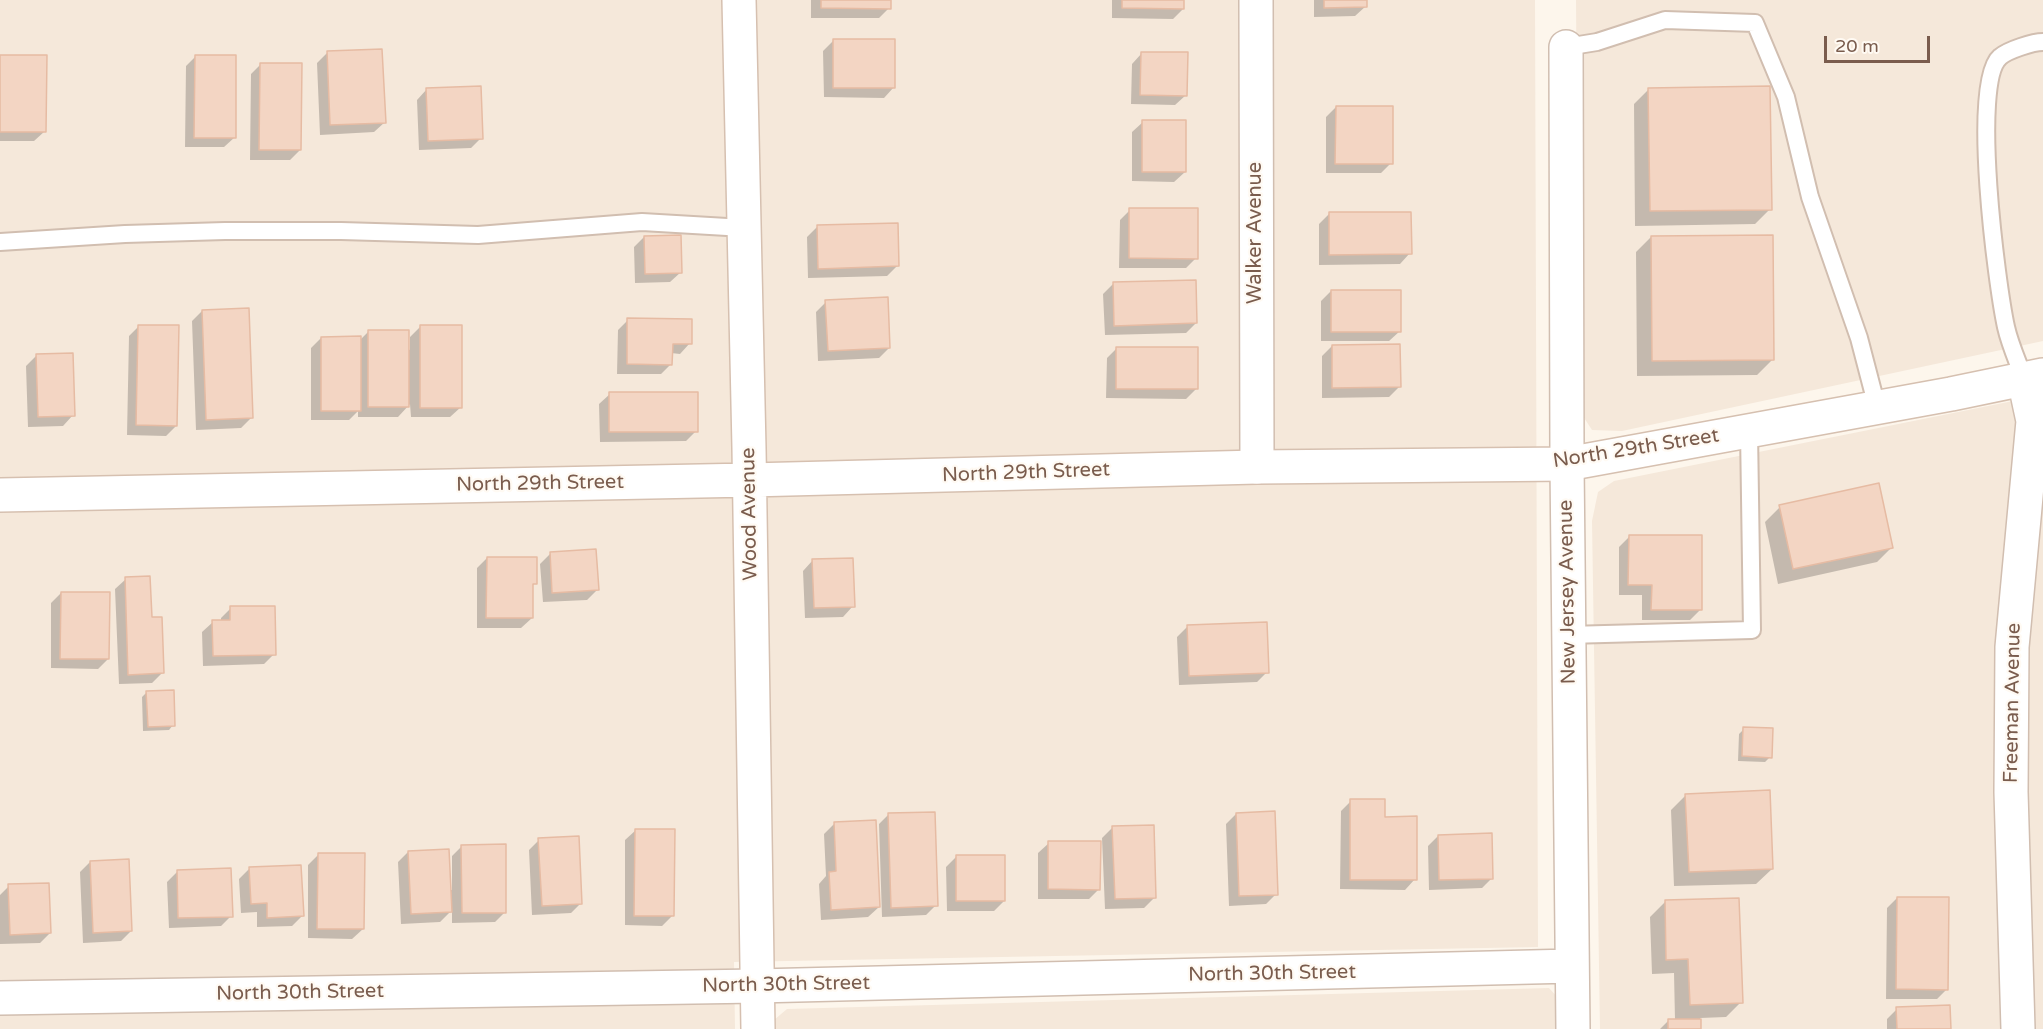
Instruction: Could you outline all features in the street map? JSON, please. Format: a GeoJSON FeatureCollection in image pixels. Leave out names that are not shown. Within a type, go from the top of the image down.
{"type":"FeatureCollection","features":[{"type":"Feature","properties":{"kind":"street","name":"Wood Avenue"},"geometry":{"type":"LineString","coordinates":[[739,0],[750,480],[758,1029]]}},
{"type":"Feature","properties":{"kind":"street","name":"Walker Avenue"},"geometry":{"type":"LineString","coordinates":[[1256,0],[1257,467]]}},
{"type":"Feature","properties":{"kind":"street","name":"New Jersey Avenue"},"geometry":{"type":"LineString","coordinates":[[1566,47],[1568,635],[1573,1029]]}},
{"type":"Feature","properties":{"kind":"street","name":"North 29th Street"},"geometry":{"type":"LineString","coordinates":[[0,495],[1257,467],[1567,464],[2034,377]]}},
{"type":"Feature","properties":{"kind":"street","name":"Freeman Avenue"},"geometry":{"type":"LineString","coordinates":[[2018,1029],[2011,792],[2012,647],[2034,377]]}},
{"type":"Feature","properties":{"kind":"street","name":"North 30th Street"},"geometry":{"type":"LineString","coordinates":[[0,998],[757,986],[1572,966]]}},
{"type":"Feature","properties":{"kind":"lane"},"geometry":{"type":"LineString","coordinates":[[1566,47],[1597,42],[1665,20],[1755,23],[1786,97],[1810,197],[1859,338],[1877,407]]}},
{"type":"Feature","properties":{"kind":"lane"},"geometry":{"type":"LineString","coordinates":[[2034,377],[2006,329],[1990,208],[1986,105],[1990,74],[2000,57],[2034,42],[2043,42]]}},
{"type":"Feature","properties":{"kind":"lane"},"geometry":{"type":"LineString","coordinates":[[0,242],[125,234],[225,231],[341,231],[478,235],[642,222],[744,228]]}},
{"type":"Feature","properties":{"kind":"lane"},"geometry":{"type":"LineString","coordinates":[[1568,635],[1752,630],[1749,431]]}},
{"type":"Feature","properties":{"kind":"shaded area"},"geometry":{"type":"Polygon","coordinates":[[[0,0],[1535,0],[1538,947],[734,962],[735,1029],[0,1029],[0,0]]]}},
{"type":"Feature","properties":{"kind":"shaded area"},"geometry":{"type":"Polygon","coordinates":[[[1576,0],[2043,0],[2043,341],[1622,431],[1592,430],[1579,410],[1576,0]]]}},
{"type":"Feature","properties":{"kind":"shaded area"},"geometry":{"type":"Polygon","coordinates":[[[2043,395],[2043,1029],[1600,1029],[1592,521],[1598,492],[1614,481],[2043,395]]]}},
{"type":"Feature","properties":{"kind":"shaded area"},"geometry":{"type":"Polygon","coordinates":[[[1549,988],[1559,999],[1559,1029],[774,1029],[774,1020],[787,1009],[1549,988]]]}},
{"type":"Feature","properties":{"kind":"building"},"geometry":{"type":"Polygon","coordinates":[[[821,0],[891,0],[891,9],[821,8],[821,0]]]}},
{"type":"Feature","properties":{"kind":"building"},"geometry":{"type":"Polygon","coordinates":[[[1122,0],[1184,0],[1184,9],[1122,8],[1122,0]]]}},
{"type":"Feature","properties":{"kind":"building"},"geometry":{"type":"Polygon","coordinates":[[[1324,0],[1367,0],[1367,7],[1324,8],[1324,0]]]}},
{"type":"Feature","properties":{"kind":"building"},"geometry":{"type":"Polygon","coordinates":[[[833,39],[895,39],[895,88],[833,88],[833,39]]]}},
{"type":"Feature","properties":{"kind":"building"},"geometry":{"type":"Polygon","coordinates":[[[382,49],[386,123],[330,125],[327,51],[382,49]]]}},
{"type":"Feature","properties":{"kind":"building"},"geometry":{"type":"Polygon","coordinates":[[[1141,52],[1188,52],[1187,96],[1140,95],[1141,52]]]}},
{"type":"Feature","properties":{"kind":"building"},"geometry":{"type":"Polygon","coordinates":[[[0,55],[47,55],[46,132],[0,132],[0,55]]]}},
{"type":"Feature","properties":{"kind":"building"},"geometry":{"type":"Polygon","coordinates":[[[195,55],[236,55],[236,138],[194,138],[195,55]]]}},
{"type":"Feature","properties":{"kind":"building"},"geometry":{"type":"Polygon","coordinates":[[[260,63],[302,63],[301,150],[259,150],[260,63]]]}},
{"type":"Feature","properties":{"kind":"building"},"geometry":{"type":"Polygon","coordinates":[[[481,86],[483,139],[428,141],[426,88],[481,86]]]}},
{"type":"Feature","properties":{"kind":"building"},"geometry":{"type":"Polygon","coordinates":[[[1770,86],[1772,210],[1650,211],[1648,88],[1770,86]]]}},
{"type":"Feature","properties":{"kind":"building"},"geometry":{"type":"Polygon","coordinates":[[[1336,106],[1393,106],[1393,164],[1335,164],[1336,106]]]}},
{"type":"Feature","properties":{"kind":"building"},"geometry":{"type":"Polygon","coordinates":[[[1142,120],[1186,120],[1186,172],[1142,172],[1142,120]]]}},
{"type":"Feature","properties":{"kind":"building"},"geometry":{"type":"Polygon","coordinates":[[[1129,208],[1198,208],[1198,259],[1129,258],[1129,208]]]}},
{"type":"Feature","properties":{"kind":"building"},"geometry":{"type":"Polygon","coordinates":[[[1329,212],[1411,212],[1412,254],[1329,255],[1329,212]]]}},
{"type":"Feature","properties":{"kind":"building"},"geometry":{"type":"Polygon","coordinates":[[[898,223],[899,266],[818,269],[817,225],[898,223]]]}},
{"type":"Feature","properties":{"kind":"building"},"geometry":{"type":"Polygon","coordinates":[[[681,235],[682,273],[645,274],[644,236],[681,235]]]}},
{"type":"Feature","properties":{"kind":"building"},"geometry":{"type":"Polygon","coordinates":[[[1773,235],[1774,360],[1652,361],[1651,236],[1773,235]]]}},
{"type":"Feature","properties":{"kind":"building"},"geometry":{"type":"Polygon","coordinates":[[[1196,280],[1197,323],[1114,326],[1113,282],[1196,280]]]}},
{"type":"Feature","properties":{"kind":"building"},"geometry":{"type":"Polygon","coordinates":[[[1331,290],[1401,290],[1401,332],[1331,332],[1331,290]]]}},
{"type":"Feature","properties":{"kind":"building"},"geometry":{"type":"Polygon","coordinates":[[[888,297],[890,348],[828,351],[825,300],[888,297]]]}},
{"type":"Feature","properties":{"kind":"building"},"geometry":{"type":"Polygon","coordinates":[[[249,308],[253,418],[206,420],[202,310],[249,308]]]}},
{"type":"Feature","properties":{"kind":"building"},"geometry":{"type":"Polygon","coordinates":[[[627,318],[692,319],[692,344],[673,344],[672,365],[627,364],[627,318]]]}},
{"type":"Feature","properties":{"kind":"building"},"geometry":{"type":"Polygon","coordinates":[[[138,325],[179,325],[177,426],[136,425],[138,325]]]}},
{"type":"Feature","properties":{"kind":"building"},"geometry":{"type":"Polygon","coordinates":[[[420,325],[462,325],[462,408],[420,408],[420,325]]]}},
{"type":"Feature","properties":{"kind":"building"},"geometry":{"type":"Polygon","coordinates":[[[368,330],[409,330],[409,407],[368,407],[368,330]]]}},
{"type":"Feature","properties":{"kind":"building"},"geometry":{"type":"Polygon","coordinates":[[[361,336],[361,411],[321,411],[321,337],[361,336]]]}},
{"type":"Feature","properties":{"kind":"building"},"geometry":{"type":"Polygon","coordinates":[[[1400,344],[1401,387],[1332,388],[1332,345],[1400,344]]]}},
{"type":"Feature","properties":{"kind":"building"},"geometry":{"type":"Polygon","coordinates":[[[1116,347],[1198,347],[1198,389],[1116,389],[1116,347]]]}},
{"type":"Feature","properties":{"kind":"building"},"geometry":{"type":"Polygon","coordinates":[[[73,353],[75,416],[38,417],[36,354],[73,353]]]}},
{"type":"Feature","properties":{"kind":"building"},"geometry":{"type":"Polygon","coordinates":[[[609,392],[698,392],[698,432],[609,432],[609,392]]]}},
{"type":"Feature","properties":{"kind":"building"},"geometry":{"type":"Polygon","coordinates":[[[1879,483],[1893,548],[1793,569],[1779,505],[1879,483]]]}},
{"type":"Feature","properties":{"kind":"building"},"geometry":{"type":"Polygon","coordinates":[[[1629,535],[1702,535],[1702,610],[1651,610],[1652,585],[1628,585],[1629,535]]]}},
{"type":"Feature","properties":{"kind":"building"},"geometry":{"type":"Polygon","coordinates":[[[596,549],[599,590],[552,593],[550,552],[596,549]]]}},
{"type":"Feature","properties":{"kind":"building"},"geometry":{"type":"Polygon","coordinates":[[[487,557],[537,557],[537,584],[533,584],[533,618],[486,618],[487,557]]]}},
{"type":"Feature","properties":{"kind":"building"},"geometry":{"type":"Polygon","coordinates":[[[853,558],[855,607],[814,608],[812,559],[853,558]]]}},
{"type":"Feature","properties":{"kind":"building"},"geometry":{"type":"Polygon","coordinates":[[[150,576],[152,617],[162,617],[164,673],[128,675],[125,577],[150,576]]]}},
{"type":"Feature","properties":{"kind":"building"},"geometry":{"type":"Polygon","coordinates":[[[61,592],[110,592],[109,659],[60,659],[61,592]]]}},
{"type":"Feature","properties":{"kind":"building"},"geometry":{"type":"Polygon","coordinates":[[[230,606],[275,606],[276,655],[213,656],[212,620],[230,620],[230,606]]]}},
{"type":"Feature","properties":{"kind":"building"},"geometry":{"type":"Polygon","coordinates":[[[1267,622],[1269,673],[1189,676],[1187,625],[1267,622]]]}},
{"type":"Feature","properties":{"kind":"building"},"geometry":{"type":"Polygon","coordinates":[[[174,690],[175,726],[148,727],[146,691],[174,690]]]}},
{"type":"Feature","properties":{"kind":"building"},"geometry":{"type":"Polygon","coordinates":[[[1743,727],[1773,728],[1772,758],[1742,756],[1743,727]]]}},
{"type":"Feature","properties":{"kind":"building"},"geometry":{"type":"Polygon","coordinates":[[[1770,790],[1773,869],[1689,872],[1685,794],[1770,790]]]}},
{"type":"Feature","properties":{"kind":"building"},"geometry":{"type":"Polygon","coordinates":[[[1350,799],[1385,799],[1385,817],[1417,816],[1417,880],[1350,880],[1350,799]]]}},
{"type":"Feature","properties":{"kind":"building"},"geometry":{"type":"Polygon","coordinates":[[[1275,811],[1278,895],[1239,896],[1236,813],[1275,811]]]}},
{"type":"Feature","properties":{"kind":"building"},"geometry":{"type":"Polygon","coordinates":[[[935,812],[938,906],[891,908],[888,813],[935,812]]]}},
{"type":"Feature","properties":{"kind":"building"},"geometry":{"type":"Polygon","coordinates":[[[876,820],[880,907],[831,910],[829,872],[836,871],[834,822],[876,820]]]}},
{"type":"Feature","properties":{"kind":"building"},"geometry":{"type":"Polygon","coordinates":[[[1154,825],[1156,898],[1115,899],[1112,826],[1154,825]]]}},
{"type":"Feature","properties":{"kind":"building"},"geometry":{"type":"Polygon","coordinates":[[[635,829],[675,829],[674,916],[634,916],[635,829]]]}},
{"type":"Feature","properties":{"kind":"building"},"geometry":{"type":"Polygon","coordinates":[[[1492,833],[1493,879],[1439,880],[1438,835],[1492,833]]]}},
{"type":"Feature","properties":{"kind":"building"},"geometry":{"type":"Polygon","coordinates":[[[579,836],[582,904],[542,906],[538,838],[579,836]]]}},
{"type":"Feature","properties":{"kind":"building"},"geometry":{"type":"Polygon","coordinates":[[[1048,841],[1101,841],[1100,890],[1048,889],[1048,841]]]}},
{"type":"Feature","properties":{"kind":"building"},"geometry":{"type":"Polygon","coordinates":[[[506,844],[506,913],[462,913],[461,845],[506,844]]]}},
{"type":"Feature","properties":{"kind":"building"},"geometry":{"type":"Polygon","coordinates":[[[449,849],[452,912],[411,914],[408,851],[449,849]]]}},
{"type":"Feature","properties":{"kind":"building"},"geometry":{"type":"Polygon","coordinates":[[[318,853],[365,853],[364,929],[317,929],[318,853]]]}},
{"type":"Feature","properties":{"kind":"building"},"geometry":{"type":"Polygon","coordinates":[[[956,855],[1005,855],[1005,901],[956,901],[956,855]]]}},
{"type":"Feature","properties":{"kind":"building"},"geometry":{"type":"Polygon","coordinates":[[[129,859],[132,931],[93,933],[90,861],[129,859]]]}},
{"type":"Feature","properties":{"kind":"building"},"geometry":{"type":"Polygon","coordinates":[[[301,865],[304,916],[267,918],[267,903],[251,904],[249,867],[301,865]]]}},
{"type":"Feature","properties":{"kind":"building"},"geometry":{"type":"Polygon","coordinates":[[[231,868],[233,917],[178,918],[177,870],[231,868]]]}},
{"type":"Feature","properties":{"kind":"building"},"geometry":{"type":"Polygon","coordinates":[[[49,883],[51,933],[10,935],[8,884],[49,883]]]}},
{"type":"Feature","properties":{"kind":"building"},"geometry":{"type":"Polygon","coordinates":[[[1897,897],[1949,897],[1948,990],[1896,989],[1897,897]]]}},
{"type":"Feature","properties":{"kind":"building"},"geometry":{"type":"Polygon","coordinates":[[[1739,898],[1743,1003],[1690,1005],[1688,959],[1666,960],[1665,900],[1739,898]]]}},
{"type":"Feature","properties":{"kind":"building"},"geometry":{"type":"Polygon","coordinates":[[[1950,1005],[1951,1029],[1897,1029],[1896,1007],[1950,1005]]]}},
{"type":"Feature","properties":{"kind":"building"},"geometry":{"type":"Polygon","coordinates":[[[1668,1019],[1701,1019],[1701,1029],[1668,1029],[1668,1019]]]}}]}
